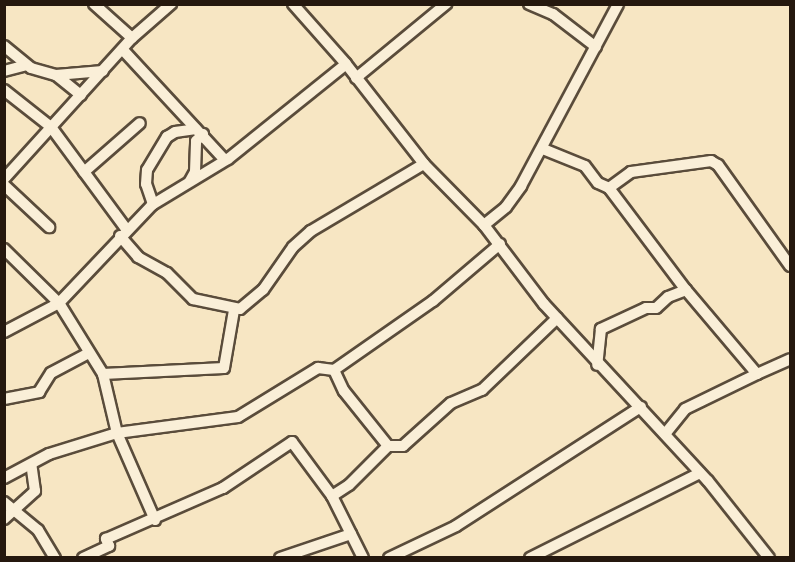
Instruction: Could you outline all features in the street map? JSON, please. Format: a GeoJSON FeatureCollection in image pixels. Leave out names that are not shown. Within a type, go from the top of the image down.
{"type":"FeatureCollection","features":[{"type":"Feature","properties":{"kind":"street"},"geometry":{"type":"LineString","coordinates":[[94,4],[132,38]]}},
{"type":"Feature","properties":{"kind":"street"},"geometry":{"type":"LineString","coordinates":[[49,227],[5,180],[132,38],[171,4]]}},
{"type":"Feature","properties":{"kind":"street"},"geometry":{"type":"LineString","coordinates":[[293,4],[305,9],[424,164],[484,225],[597,365],[641,407],[700,472],[770,558]]}},
{"type":"Feature","properties":{"kind":"street"},"geometry":{"type":"LineString","coordinates":[[356,78],[446,4]]}},
{"type":"Feature","properties":{"kind":"street"},"geometry":{"type":"LineString","coordinates":[[529,4],[553,14],[596,48]]}},
{"type":"Feature","properties":{"kind":"street"},"geometry":{"type":"LineString","coordinates":[[484,225],[506,207],[543,149],[618,4]]}},
{"type":"Feature","properties":{"kind":"street"},"geometry":{"type":"LineString","coordinates":[[4,46],[26,65],[56,75],[81,95]]}},
{"type":"Feature","properties":{"kind":"street"},"geometry":{"type":"LineString","coordinates":[[123,50],[225,160]]}},
{"type":"Feature","properties":{"kind":"street"},"geometry":{"type":"LineString","coordinates":[[4,332],[58,303],[153,204],[225,160],[282,118],[346,64]]}},
{"type":"Feature","properties":{"kind":"street"},"geometry":{"type":"LineString","coordinates":[[4,71],[26,65]]}},
{"type":"Feature","properties":{"kind":"street"},"geometry":{"type":"LineString","coordinates":[[56,75],[103,71]]}},
{"type":"Feature","properties":{"kind":"street"},"geometry":{"type":"LineString","coordinates":[[4,90],[51,127],[84,172],[138,257],[167,273],[193,299],[234,310],[252,301],[293,247],[311,231],[424,164]]}},
{"type":"Feature","properties":{"kind":"street"},"geometry":{"type":"LineString","coordinates":[[84,172],[140,123]]}},
{"type":"Feature","properties":{"kind":"street"},"geometry":{"type":"LineString","coordinates":[[190,181],[195,172],[196,141],[199,131]]}},
{"type":"Feature","properties":{"kind":"street"},"geometry":{"type":"LineString","coordinates":[[153,204],[146,184],[147,170],[167,137],[175,132],[199,131]]}},
{"type":"Feature","properties":{"kind":"street"},"geometry":{"type":"LineString","coordinates":[[543,149],[585,166],[598,183],[609,188],[686,290],[756,374]]}},
{"type":"Feature","properties":{"kind":"street"},"geometry":{"type":"LineString","coordinates":[[609,188],[631,172],[711,161],[718,165],[790,266]]}},
{"type":"Feature","properties":{"kind":"street"},"geometry":{"type":"LineString","coordinates":[[4,478],[31,464],[117,433],[238,417],[318,368],[334,370],[433,300],[500,244]]}},
{"type":"Feature","properties":{"kind":"street"},"geometry":{"type":"LineString","coordinates":[[4,249],[58,303],[103,374],[117,433],[155,520]]}},
{"type":"Feature","properties":{"kind":"street"},"geometry":{"type":"LineString","coordinates":[[597,365],[601,329],[646,308],[656,308],[668,297],[686,290]]}},
{"type":"Feature","properties":{"kind":"street"},"geometry":{"type":"LineString","coordinates":[[103,374],[224,368],[234,310]]}},
{"type":"Feature","properties":{"kind":"street"},"geometry":{"type":"LineString","coordinates":[[332,496],[349,485],[388,446],[403,446],[451,403],[482,390],[557,318]]}},
{"type":"Feature","properties":{"kind":"street"},"geometry":{"type":"LineString","coordinates":[[4,399],[39,392],[51,373],[90,353]]}},
{"type":"Feature","properties":{"kind":"street"},"geometry":{"type":"LineString","coordinates":[[665,434],[685,409],[790,359]]}},
{"type":"Feature","properties":{"kind":"street"},"geometry":{"type":"LineString","coordinates":[[334,370],[344,390],[388,446]]}},
{"type":"Feature","properties":{"kind":"street"},"geometry":{"type":"LineString","coordinates":[[390,558],[456,526],[641,407]]}},
{"type":"Feature","properties":{"kind":"street"},"geometry":{"type":"LineString","coordinates":[[112,558],[106,539],[155,520],[223,488],[292,442],[332,496],[363,558]]}},
{"type":"Feature","properties":{"kind":"street"},"geometry":{"type":"LineString","coordinates":[[4,519],[9,506],[35,491],[31,464]]}},
{"type":"Feature","properties":{"kind":"street"},"geometry":{"type":"LineString","coordinates":[[530,558],[700,472]]}},
{"type":"Feature","properties":{"kind":"street"},"geometry":{"type":"LineString","coordinates":[[9,506],[38,530],[55,558]]}},
{"type":"Feature","properties":{"kind":"street"},"geometry":{"type":"LineString","coordinates":[[280,558],[351,534]]}},
{"type":"Feature","properties":{"kind":"street"},"geometry":{"type":"LineString","coordinates":[[83,558],[109,546]]}}]}
